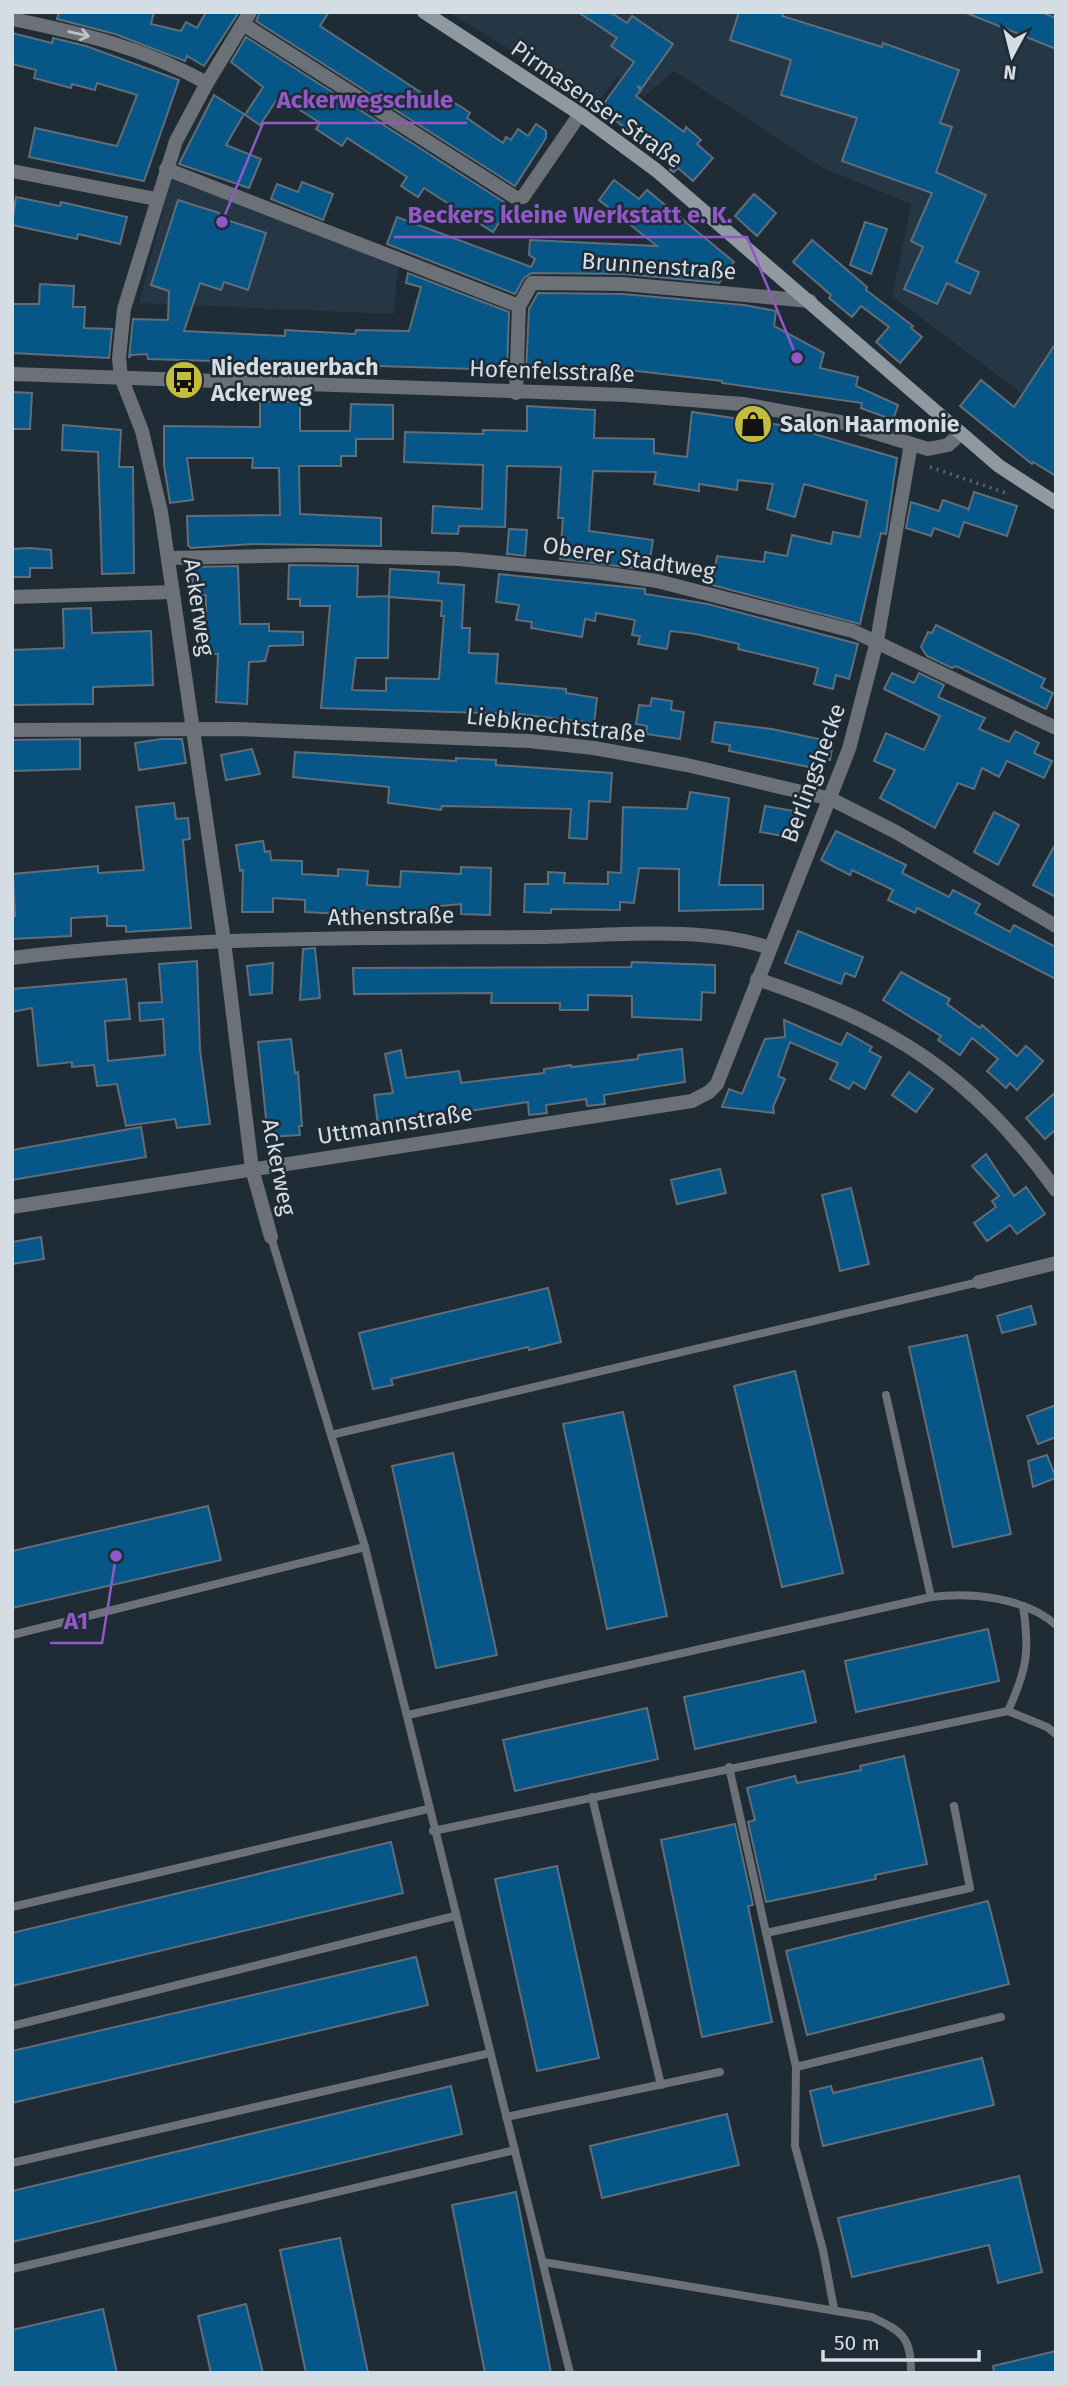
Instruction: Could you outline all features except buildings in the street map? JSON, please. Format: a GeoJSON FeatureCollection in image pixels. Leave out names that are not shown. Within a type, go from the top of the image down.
{"type":"FeatureCollection","features":[{"type":"Feature","properties":{"kind":"main road","name":"Pirmasenser Straße"},"geometry":{"type":"LineString","coordinates":[[424,12],[580,114],[656,170],[961,433]]}},
{"type":"Feature","properties":{"kind":"main road"},"geometry":{"type":"LineString","coordinates":[[961,433],[999,466],[1056,503]]}},
{"type":"Feature","properties":{"kind":"street"},"geometry":{"type":"LineString","coordinates":[[247,18],[516,198],[523,197],[580,114]]}},
{"type":"Feature","properties":{"kind":"street","name":"Ackerweg"},"geometry":{"type":"LineString","coordinates":[[247,18],[187,116],[166,169],[124,309],[119,358],[121,377],[150,460],[169,558],[224,941],[252,1169],[271,1237]]}},
{"type":"Feature","properties":{"kind":"street"},"geometry":{"type":"LineString","coordinates":[[12,19],[116,43],[159,58],[206,83]]}},
{"type":"Feature","properties":{"kind":"street"},"geometry":{"type":"LineString","coordinates":[[166,169],[519,306],[516,393]]}},
{"type":"Feature","properties":{"kind":"street"},"geometry":{"type":"LineString","coordinates":[[12,172],[156,199]]}},
{"type":"Feature","properties":{"kind":"street","name":"Brunnenstraße"},"geometry":{"type":"LineString","coordinates":[[519,306],[532,283],[699,289],[810,301]]}},
{"type":"Feature","properties":{"kind":"street","name":"Hofenfelsstraße"},"geometry":{"type":"LineString","coordinates":[[12,374],[626,395],[743,404],[840,422],[910,451],[937,449],[961,433]]}},
{"type":"Feature","properties":{"kind":"street","name":"Berlingshecke"},"geometry":{"type":"LineString","coordinates":[[702,1097],[717,1084],[831,799],[859,715],[877,641],[910,451]]}},
{"type":"Feature","properties":{"kind":"street","name":"Oberer Stadtweg"},"geometry":{"type":"LineString","coordinates":[[169,558],[376,556],[595,572],[657,581],[761,605],[877,641],[1056,728]]}},
{"type":"Feature","properties":{"kind":"street"},"geometry":{"type":"LineString","coordinates":[[12,597],[173,592]]}},
{"type":"Feature","properties":{"kind":"street","name":"Liebknechtstraße"},"geometry":{"type":"LineString","coordinates":[[12,730],[194,729],[542,742],[687,765],[831,799],[896,832],[1056,926]]}},
{"type":"Feature","properties":{"kind":"street","name":"Athenstraße"},"geometry":{"type":"LineString","coordinates":[[12,958],[224,941],[699,935],[732,938],[770,948]]}},
{"type":"Feature","properties":{"kind":"street"},"geometry":{"type":"LineString","coordinates":[[757,979],[837,1007],[905,1042],[940,1067],[992,1111],[1056,1190]]}},
{"type":"Feature","properties":{"kind":"street","name":"Uttmannstraße"},"geometry":{"type":"LineString","coordinates":[[12,1207],[679,1103],[702,1097]]}},
{"type":"Feature","properties":{"kind":"street"},"geometry":{"type":"LineString","coordinates":[[979,1282],[1056,1263]]}},
{"type":"Feature","properties":{"kind":"lane"},"geometry":{"type":"LineString","coordinates":[[271,1237],[366,1548],[408,1715],[433,1831],[570,2373]]}},
{"type":"Feature","properties":{"kind":"lane"},"geometry":{"type":"LineString","coordinates":[[331,1435],[979,1282]]}},
{"type":"Feature","properties":{"kind":"lane"},"geometry":{"type":"LineString","coordinates":[[886,1395],[931,1597]]}},
{"type":"Feature","properties":{"kind":"lane"},"geometry":{"type":"LineString","coordinates":[[12,1635],[366,1548]]}},
{"type":"Feature","properties":{"kind":"lane"},"geometry":{"type":"LineString","coordinates":[[408,1715],[931,1597],[960,1593],[1023,1606],[1041,1612],[1056,1625]]}},
{"type":"Feature","properties":{"kind":"lane"},"geometry":{"type":"LineString","coordinates":[[1008,1711],[1025,1675],[1028,1639],[1023,1606]]}},
{"type":"Feature","properties":{"kind":"lane"},"geometry":{"type":"LineString","coordinates":[[433,1831],[729,1767],[1008,1711],[1047,1727],[1056,1734]]}},
{"type":"Feature","properties":{"kind":"lane"},"geometry":{"type":"LineString","coordinates":[[729,1767],[796,2067],[795,2146],[823,2250],[834,2309]]}},
{"type":"Feature","properties":{"kind":"lane"},"geometry":{"type":"LineString","coordinates":[[592,1797],[661,2085]]}},
{"type":"Feature","properties":{"kind":"lane"},"geometry":{"type":"LineString","coordinates":[[766,1933],[970,1888],[954,1805]]}},
{"type":"Feature","properties":{"kind":"lane"},"geometry":{"type":"LineString","coordinates":[[12,1907],[428,1809]]}},
{"type":"Feature","properties":{"kind":"lane"},"geometry":{"type":"LineString","coordinates":[[12,2026],[455,1916]]}},
{"type":"Feature","properties":{"kind":"lane"},"geometry":{"type":"LineString","coordinates":[[796,2067],[1001,2017]]}},
{"type":"Feature","properties":{"kind":"lane"},"geometry":{"type":"LineString","coordinates":[[12,2163],[490,2053]]}},
{"type":"Feature","properties":{"kind":"lane"},"geometry":{"type":"LineString","coordinates":[[506,2117],[719,2073]]}},
{"type":"Feature","properties":{"kind":"lane"},"geometry":{"type":"LineString","coordinates":[[12,2269],[514,2150]]}},
{"type":"Feature","properties":{"kind":"lane"},"geometry":{"type":"LineString","coordinates":[[543,2262],[872,2317],[900,2330],[911,2351],[911,2373]]}},
{"type":"Feature","properties":{"kind":"path"},"geometry":{"type":"LineString","coordinates":[[910,451],[1010,493]]}},
{"type":"Feature","properties":{"kind":"shaded area"},"geometry":{"type":"Polygon","coordinates":[[[448,12],[1056,12],[1056,419],[892,296],[911,204],[823,168],[674,71],[644,97],[617,77],[597,103],[448,12]]]}},
{"type":"Feature","properties":{"kind":"shaded area"},"geometry":{"type":"Polygon","coordinates":[[[171,179],[398,265],[394,314],[139,303],[171,179]]]}},
{"type":"Feature","properties":{"kind":"place","name":"Ackerwegschule"},"geometry":{"type":"Point","coordinates":[222,222]}},
{"type":"Feature","properties":{"kind":"place","name":"Beckers kleine Werkstatt e. K."},"geometry":{"type":"Point","coordinates":[797,358]}},
{"type":"Feature","properties":{"kind":"place","name":"Niederauerbach Ackerweg"},"geometry":{"type":"Point","coordinates":[184,380]}},
{"type":"Feature","properties":{"kind":"place","name":"Salon Haarmonie"},"geometry":{"type":"Point","coordinates":[753,424]}},
{"type":"Feature","properties":{"kind":"place","name":"A1"},"geometry":{"type":"Point","coordinates":[116,1556]}}]}
